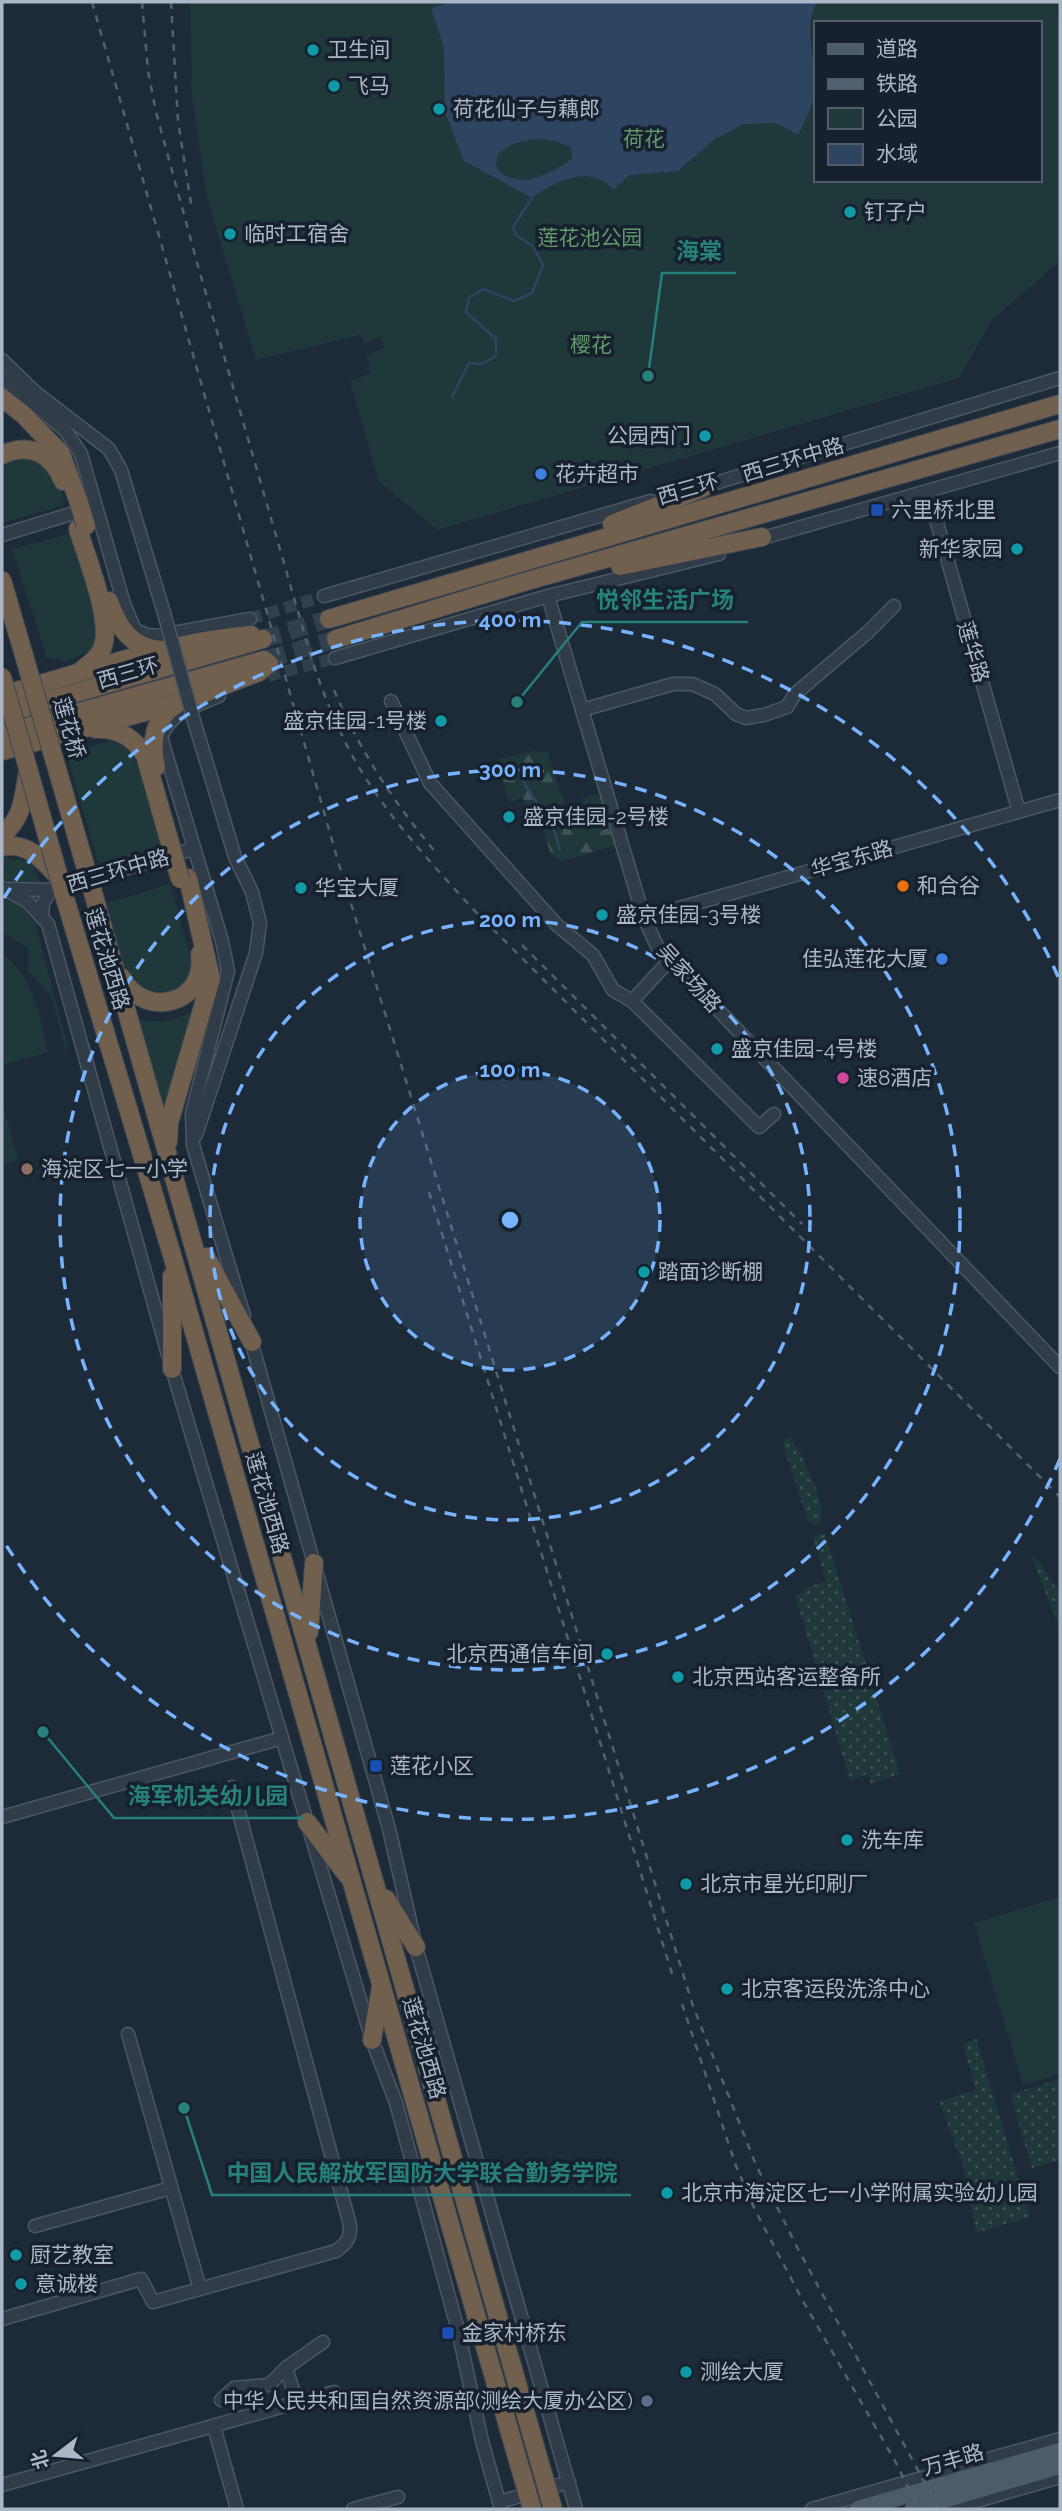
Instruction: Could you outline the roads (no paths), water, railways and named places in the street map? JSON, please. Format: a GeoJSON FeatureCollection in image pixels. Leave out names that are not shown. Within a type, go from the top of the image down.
{"type":"FeatureCollection","features":[{"type":"Feature","properties":{"kind":"highway"},"geometry":{"type":"LineString","coordinates":[[2,398],[24,415],[61,454],[75,501],[105,619],[102,650],[95,660],[77,674]]}},
{"type":"Feature","properties":{"kind":"highway","name":"西三环"},"geometry":{"type":"LineString","coordinates":[[329,619],[1060,404]]}},
{"type":"Feature","properties":{"kind":"highway"},"geometry":{"type":"LineString","coordinates":[[335,639],[524,582],[1060,429]]}},
{"type":"Feature","properties":{"kind":"highway"},"geometry":{"type":"LineString","coordinates":[[2,456],[12,450],[25,448],[50,460],[75,501]]}},
{"type":"Feature","properties":{"kind":"highway"},"geometry":{"type":"LineString","coordinates":[[517,563],[551,542],[620,522],[703,488]]}},
{"type":"Feature","properties":{"kind":"highway"},"geometry":{"type":"LineString","coordinates":[[82,528],[121,631],[142,645],[164,650]]}},
{"type":"Feature","properties":{"kind":"highway"},"geometry":{"type":"LineString","coordinates":[[524,582],[567,580],[633,562],[689,554],[762,537]]}},
{"type":"Feature","properties":{"kind":"highway","name":"莲花桥"},"geometry":{"type":"LineString","coordinates":[[2,580],[92,889]]}},
{"type":"Feature","properties":{"kind":"highway","name":"西三环"},"geometry":{"type":"LineString","coordinates":[[2,714],[262,637],[221,638],[164,650]]}},
{"type":"Feature","properties":{"kind":"highway"},"geometry":{"type":"LineString","coordinates":[[2,695],[164,650]]}},
{"type":"Feature","properties":{"kind":"highway"},"geometry":{"type":"LineString","coordinates":[[2,751],[181,702],[259,673],[268,666]]}},
{"type":"Feature","properties":{"kind":"highway","name":"西三环"},"geometry":{"type":"LineString","coordinates":[[2,734],[268,666]]}},
{"type":"Feature","properties":{"kind":"highway","name":"莲花池西路"},"geometry":{"type":"LineString","coordinates":[[2,677],[58,888],[173,1255],[532,2509]]}},
{"type":"Feature","properties":{"kind":"highway"},"geometry":{"type":"LineString","coordinates":[[171,835],[152,749],[157,725],[165,713],[181,702]]}},
{"type":"Feature","properties":{"kind":"highway"},"geometry":{"type":"LineString","coordinates":[[78,729],[106,728],[121,732],[139,745],[145,755],[184,878],[211,979],[169,1123],[168,1156]]}},
{"type":"Feature","properties":{"kind":"highway"},"geometry":{"type":"LineString","coordinates":[[2,835],[15,824],[21,812],[28,770]]}},
{"type":"Feature","properties":{"kind":"highway"},"geometry":{"type":"LineString","coordinates":[[2,847],[27,848],[37,855],[58,888]]}},
{"type":"Feature","properties":{"kind":"highway"},"geometry":{"type":"LineString","coordinates":[[113,962],[127,989],[148,1001],[172,1002],[183,998],[194,985],[201,972],[200,948],[184,878]]}},
{"type":"Feature","properties":{"kind":"highway","name":"莲花池西路"},"geometry":{"type":"LineString","coordinates":[[92,889],[554,2509]]}},
{"type":"Feature","properties":{"kind":"highway"},"geometry":{"type":"LineString","coordinates":[[190,1226],[252,1342]]}},
{"type":"Feature","properties":{"kind":"highway"},"geometry":{"type":"LineString","coordinates":[[172,1369],[173,1255]]}},
{"type":"Feature","properties":{"kind":"highway"},"geometry":{"type":"LineString","coordinates":[[309,1646],[314,1563]]}},
{"type":"Feature","properties":{"kind":"highway"},"geometry":{"type":"LineString","coordinates":[[307,1822],[354,1885]]}},
{"type":"Feature","properties":{"kind":"highway"},"geometry":{"type":"LineString","coordinates":[[375,1880],[416,1947]]}},
{"type":"Feature","properties":{"kind":"highway"},"geometry":{"type":"LineString","coordinates":[[372,2040],[382,1981]]}},
{"type":"Feature","properties":{"kind":"main road","name":"万丰路"},"geometry":{"type":"LineString","coordinates":[[858,2509],[1060,2451]]}},
{"type":"Feature","properties":{"kind":"main road","name":"万丰路"},"geometry":{"type":"LineString","coordinates":[[913,2509],[1060,2466]]}},
{"type":"Feature","properties":{"kind":"street"},"geometry":{"type":"LineString","coordinates":[[2,360],[30,395],[65,430],[81,454],[124,604],[135,630],[157,636],[250,619]]}},
{"type":"Feature","properties":{"kind":"street"},"geometry":{"type":"LineString","coordinates":[[2,377],[109,449],[121,470],[234,857],[252,892],[260,923],[256,953],[193,1145]]}},
{"type":"Feature","properties":{"kind":"street","name":"西三环中路"},"geometry":{"type":"LineString","coordinates":[[324,596],[703,488],[1060,378]]}},
{"type":"Feature","properties":{"kind":"street"},"geometry":{"type":"LineString","coordinates":[[335,658],[548,596],[718,554],[762,537],[1060,453]]}},
{"type":"Feature","properties":{"kind":"street","name":"莲华路"},"geometry":{"type":"LineString","coordinates":[[928,491],[1019,812]]}},
{"type":"Feature","properties":{"kind":"street"},"geometry":{"type":"LineString","coordinates":[[2,535],[97,506]]}},
{"type":"Feature","properties":{"kind":"street","name":"吴家场路"},"geometry":{"type":"LineString","coordinates":[[548,596],[643,918],[657,946],[1060,1367]]}},
{"type":"Feature","properties":{"kind":"street"},"geometry":{"type":"LineString","coordinates":[[582,710],[673,684],[692,684],[715,694],[736,714],[746,718],[781,710],[787,707],[794,694],[894,606]]}},
{"type":"Feature","properties":{"kind":"street","name":"西三环中路"},"geometry":{"type":"LineString","coordinates":[[2,888],[58,888],[193,849],[161,737],[167,723],[183,711],[268,666]]}},
{"type":"Feature","properties":{"kind":"street"},"geometry":{"type":"LineString","coordinates":[[391,701],[430,783],[557,925],[593,955],[613,990],[632,1002],[759,1127],[774,1114]]}},
{"type":"Feature","properties":{"kind":"street","name":"华宝东路"},"geometry":{"type":"LineString","coordinates":[[643,918],[1060,800]]}},
{"type":"Feature","properties":{"kind":"street","name":"莲花池西路"},"geometry":{"type":"LineString","coordinates":[[193,849],[222,941],[228,971],[192,1113],[193,1145],[252,1342],[389,1829],[416,1947],[576,2509]]}},
{"type":"Feature","properties":{"kind":"street","name":"莲花池西路"},"geometry":{"type":"LineString","coordinates":[[2,888],[29,902],[48,924],[172,1369],[372,2040],[396,2103],[458,2330],[481,2441],[500,2506]]}},
{"type":"Feature","properties":{"kind":"street","name":"西三环中路"},"geometry":{"type":"LineString","coordinates":[[42,918],[43,903],[58,888]]}},
{"type":"Feature","properties":{"kind":"street"},"geometry":{"type":"LineString","coordinates":[[632,1002],[670,960]]}},
{"type":"Feature","properties":{"kind":"street"},"geometry":{"type":"LineString","coordinates":[[2,1818],[282,1738]]}},
{"type":"Feature","properties":{"kind":"street"},"geometry":{"type":"LineString","coordinates":[[2,2319],[141,2280],[153,2302],[336,2251],[345,2245],[351,2235],[232,1787]]}},
{"type":"Feature","properties":{"kind":"street"},"geometry":{"type":"LineString","coordinates":[[128,2035],[200,2289]]}},
{"type":"Feature","properties":{"kind":"street"},"geometry":{"type":"LineString","coordinates":[[35,2226],[171,2188]]}},
{"type":"Feature","properties":{"kind":"street"},"geometry":{"type":"LineString","coordinates":[[221,2400],[234,2388],[269,2385],[286,2368],[323,2342]]}},
{"type":"Feature","properties":{"kind":"street"},"geometry":{"type":"LineString","coordinates":[[286,2368],[297,2403]]}},
{"type":"Feature","properties":{"kind":"street"},"geometry":{"type":"LineString","coordinates":[[2,2485],[334,2392]]}},
{"type":"Feature","properties":{"kind":"street"},"geometry":{"type":"LineString","coordinates":[[214,2427],[237,2509]]}},
{"type":"Feature","properties":{"kind":"street"},"geometry":{"type":"LineString","coordinates":[[812,2509],[1060,2439]]}},
{"type":"Feature","properties":{"kind":"street"},"geometry":{"type":"LineString","coordinates":[[949,2509],[1060,2477]]}},
{"type":"Feature","properties":{"kind":"street"},"geometry":{"type":"LineString","coordinates":[[500,2506],[569,2482]]}},
{"type":"Feature","properties":{"kind":"street"},"geometry":{"type":"LineString","coordinates":[[354,2509],[398,2497]]}},
{"type":"Feature","properties":{"kind":"water"},"geometry":{"type":"Polygon","coordinates":[[[452,2],[817,2],[810,34],[814,95],[798,135],[776,123],[744,124],[715,139],[678,171],[630,175],[613,190],[595,177],[573,177],[532,198],[464,161],[445,112],[444,48],[431,8],[452,2]],[[540,139],[517,143],[503,150],[497,159],[497,168],[504,175],[516,179],[531,179],[565,164],[573,157],[570,147],[556,141],[540,139]]]}},
{"type":"Feature","properties":{"kind":"waterway"},"geometry":{"type":"LineString","coordinates":[[452,397],[469,363],[482,364],[496,356],[496,339],[466,312],[469,298],[483,289],[514,301],[532,293],[543,265],[533,246],[517,236],[513,227],[532,198]]}},
{"type":"Feature","properties":{"kind":"waterway"},"geometry":{"type":"LineString","coordinates":[[513,766],[553,827],[560,850]]}},
{"type":"Feature","properties":{"kind":"tunnel"},"geometry":{"type":"LineString","coordinates":[[250,619],[324,596]]}},
{"type":"Feature","properties":{"kind":"tunnel"},"geometry":{"type":"LineString","coordinates":[[263,639],[329,619]]}},
{"type":"Feature","properties":{"kind":"tunnel"},"geometry":{"type":"LineString","coordinates":[[268,659],[336,639]]}},
{"type":"Feature","properties":{"kind":"tunnel"},"geometry":{"type":"LineString","coordinates":[[268,676],[335,658]]}},
{"type":"Feature","properties":{"kind":"railway"},"geometry":{"type":"LineString","coordinates":[[92,2],[340,868],[693,2006],[756,2165],[798,2249],[939,2509]]}},
{"type":"Feature","properties":{"kind":"railway"},"geometry":{"type":"LineString","coordinates":[[142,2],[148,71],[156,112],[312,660],[332,713],[369,784],[396,821],[472,908],[1060,1497]]}},
{"type":"Feature","properties":{"kind":"railway"},"geometry":{"type":"LineString","coordinates":[[171,2],[178,121],[192,210]]}},
{"type":"Feature","properties":{"kind":"railway"},"geometry":{"type":"LineString","coordinates":[[334,690],[380,777],[438,855]]}},
{"type":"Feature","properties":{"kind":"railway"},"geometry":{"type":"LineString","coordinates":[[522,945],[802,1224]]}},
{"type":"Feature","properties":{"kind":"railway"},"geometry":{"type":"LineString","coordinates":[[429,1192],[674,1980]]}},
{"type":"Feature","properties":{"kind":"railway"},"geometry":{"type":"LineString","coordinates":[[682,2004],[736,2166],[756,2212],[919,2509]]}},
{"type":"Feature","properties":{"kind":"place","name":"卫生间"},"geometry":{"type":"Point","coordinates":[313,50]}},
{"type":"Feature","properties":{"kind":"place","name":"飞马"},"geometry":{"type":"Point","coordinates":[334,86]}},
{"type":"Feature","properties":{"kind":"place","name":"荷花仙子与藕郎"},"geometry":{"type":"Point","coordinates":[439,109]}},
{"type":"Feature","properties":{"kind":"place","name":"钉子户"},"geometry":{"type":"Point","coordinates":[850,212]}},
{"type":"Feature","properties":{"kind":"place","name":"临时工宿舍"},"geometry":{"type":"Point","coordinates":[230,234]}},
{"type":"Feature","properties":{"kind":"place","name":"海棠"},"geometry":{"type":"Point","coordinates":[648,376]}},
{"type":"Feature","properties":{"kind":"place","name":"公园西门"},"geometry":{"type":"Point","coordinates":[705,436]}},
{"type":"Feature","properties":{"kind":"place","name":"花卉超市"},"geometry":{"type":"Point","coordinates":[541,474]}},
{"type":"Feature","properties":{"kind":"place","name":"六里桥北里"},"geometry":{"type":"Point","coordinates":[877,510]}},
{"type":"Feature","properties":{"kind":"place","name":"新华家园"},"geometry":{"type":"Point","coordinates":[1017,549]}},
{"type":"Feature","properties":{"kind":"place","name":"悦邻生活广场"},"geometry":{"type":"Point","coordinates":[517,702]}},
{"type":"Feature","properties":{"kind":"place","name":"盛京佳园-1号楼"},"geometry":{"type":"Point","coordinates":[441,721]}},
{"type":"Feature","properties":{"kind":"place","name":"盛京佳园-2号楼"},"geometry":{"type":"Point","coordinates":[509,817]}},
{"type":"Feature","properties":{"kind":"place","name":"和合谷"},"geometry":{"type":"Point","coordinates":[903,886]}},
{"type":"Feature","properties":{"kind":"place","name":"华宝大厦"},"geometry":{"type":"Point","coordinates":[301,888]}},
{"type":"Feature","properties":{"kind":"place","name":"盛京佳园-3号楼"},"geometry":{"type":"Point","coordinates":[602,915]}},
{"type":"Feature","properties":{"kind":"place","name":"佳弘莲花大厦"},"geometry":{"type":"Point","coordinates":[942,959]}},
{"type":"Feature","properties":{"kind":"place","name":"盛京佳园-4号楼"},"geometry":{"type":"Point","coordinates":[717,1049]}},
{"type":"Feature","properties":{"kind":"place","name":"速8酒店"},"geometry":{"type":"Point","coordinates":[843,1078]}},
{"type":"Feature","properties":{"kind":"place","name":"海淀区七一小学"},"geometry":{"type":"Point","coordinates":[27,1169]}},
{"type":"Feature","properties":{"kind":"place","name":"踏面诊断棚"},"geometry":{"type":"Point","coordinates":[644,1272]}},
{"type":"Feature","properties":{"kind":"place","name":"北京西通信车间"},"geometry":{"type":"Point","coordinates":[607,1654]}},
{"type":"Feature","properties":{"kind":"place","name":"北京西站客运整备所"},"geometry":{"type":"Point","coordinates":[678,1677]}},
{"type":"Feature","properties":{"kind":"place","name":"海军机关幼儿园"},"geometry":{"type":"Point","coordinates":[43,1732]}},
{"type":"Feature","properties":{"kind":"place","name":"莲花小区"},"geometry":{"type":"Point","coordinates":[376,1766]}},
{"type":"Feature","properties":{"kind":"place","name":"洗车库"},"geometry":{"type":"Point","coordinates":[847,1840]}},
{"type":"Feature","properties":{"kind":"place","name":"北京市星光印刷厂"},"geometry":{"type":"Point","coordinates":[686,1884]}},
{"type":"Feature","properties":{"kind":"place","name":"北京客运段洗涤中心"},"geometry":{"type":"Point","coordinates":[727,1989]}},
{"type":"Feature","properties":{"kind":"place","name":"中国人民解放军国防大学联合勤务学院"},"geometry":{"type":"Point","coordinates":[184,2108]}},
{"type":"Feature","properties":{"kind":"place","name":"北京市海淀区七一小学附属实验幼儿园"},"geometry":{"type":"Point","coordinates":[667,2193]}},
{"type":"Feature","properties":{"kind":"place","name":"厨艺教室"},"geometry":{"type":"Point","coordinates":[16,2255]}},
{"type":"Feature","properties":{"kind":"place","name":"意诚楼"},"geometry":{"type":"Point","coordinates":[21,2284]}},
{"type":"Feature","properties":{"kind":"place","name":"金家村桥东"},"geometry":{"type":"Point","coordinates":[448,2333]}},
{"type":"Feature","properties":{"kind":"place","name":"测绘大厦"},"geometry":{"type":"Point","coordinates":[686,2372]}},
{"type":"Feature","properties":{"kind":"place","name":"中华人民共和国自然资源部(测绘大厦办公区)"},"geometry":{"type":"Point","coordinates":[647,2401]}},
{"type":"Feature","properties":{"kind":"park label","name":"荷花"},"geometry":{"type":"Point","coordinates":[644,139]}},
{"type":"Feature","properties":{"kind":"park label","name":"莲花池公园"},"geometry":{"type":"Point","coordinates":[590,238]}},
{"type":"Feature","properties":{"kind":"park label","name":"樱花"},"geometry":{"type":"Point","coordinates":[591,345]}}]}
